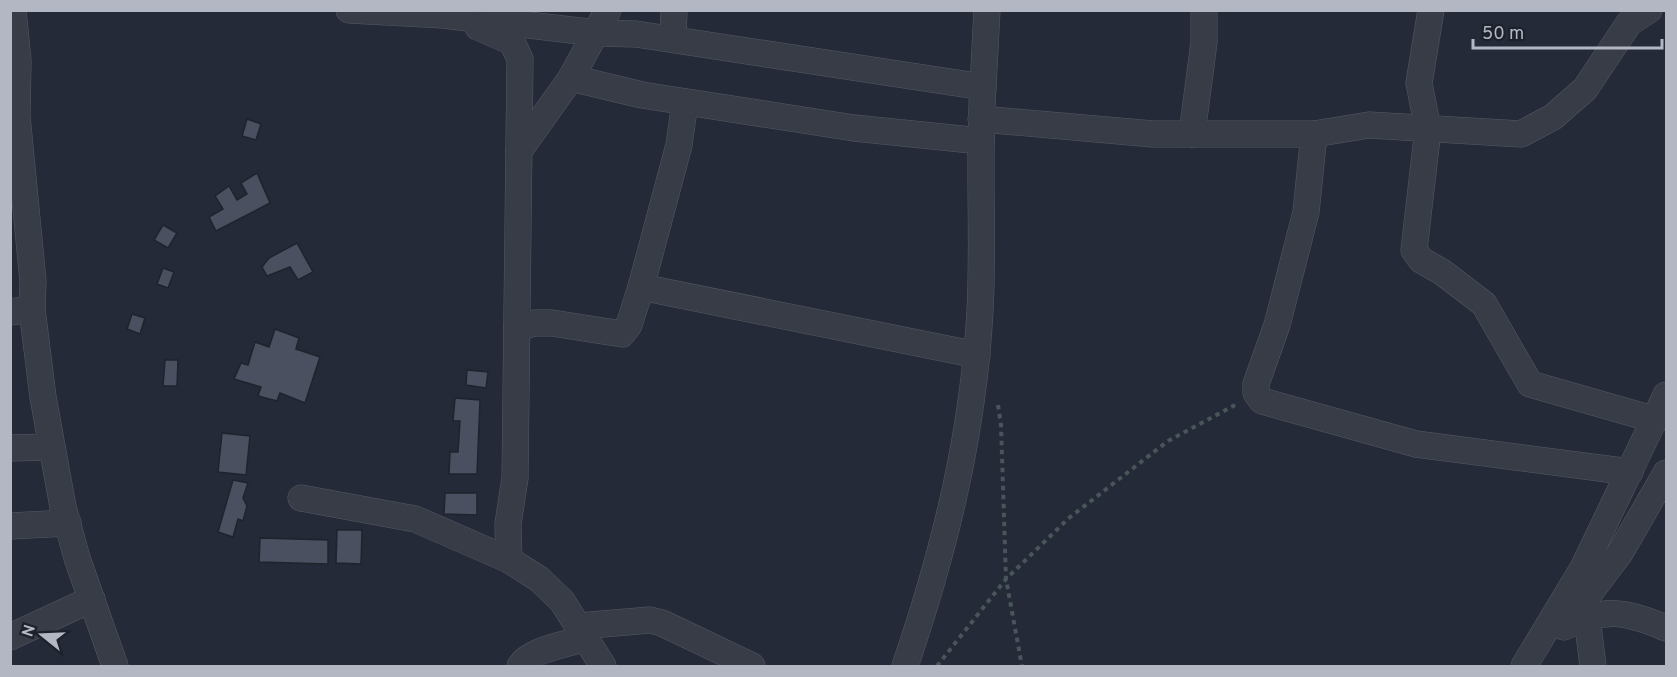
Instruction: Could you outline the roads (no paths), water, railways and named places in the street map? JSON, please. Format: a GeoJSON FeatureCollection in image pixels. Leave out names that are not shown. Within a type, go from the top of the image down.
{"type":"FeatureCollection","features":[{"type":"Feature","properties":{"kind":"street"},"geometry":{"type":"LineString","coordinates":[[13,10],[18,61],[17,116],[29,226],[21,310],[43,397],[68,523],[115,666]]}},
{"type":"Feature","properties":{"kind":"street"},"geometry":{"type":"LineString","coordinates":[[349,10],[602,22],[636,34],[983,87]]}},
{"type":"Feature","properties":{"kind":"street"},"geometry":{"type":"LineString","coordinates":[[674,10],[674,39]]}},
{"type":"Feature","properties":{"kind":"street"},"geometry":{"type":"LineString","coordinates":[[905,666],[930,592],[970,426],[980,308],[981,130],[987,10]]}},
{"type":"Feature","properties":{"kind":"street"},"geometry":{"type":"LineString","coordinates":[[1192,134],[1204,42],[1204,10]]}},
{"type":"Feature","properties":{"kind":"street"},"geometry":{"type":"LineString","coordinates":[[1431,10],[1419,83],[1428,129],[1414,250],[1421,260],[1442,272],[1484,304],[1530,384],[1656,420]]}},
{"type":"Feature","properties":{"kind":"street"},"geometry":{"type":"LineString","coordinates":[[571,78],[685,102],[854,128],[1314,134],[1369,125],[1521,134],[1553,117],[1585,88],[1629,23],[1649,10]]}},
{"type":"Feature","properties":{"kind":"street"},"geometry":{"type":"LineString","coordinates":[[443,15],[504,36],[516,48],[520,59],[515,478],[507,534],[509,560]]}},
{"type":"Feature","properties":{"kind":"street"},"geometry":{"type":"LineString","coordinates":[[519,151],[571,78],[602,22]]}},
{"type":"Feature","properties":{"kind":"street"},"geometry":{"type":"LineString","coordinates":[[517,328],[552,322],[622,334],[629,325],[679,145],[685,102]]}},
{"type":"Feature","properties":{"kind":"street"},"geometry":{"type":"LineString","coordinates":[[1314,134],[1306,212],[1277,325],[1256,384],[1256,393],[1262,401],[1416,444],[1630,472]]}},
{"type":"Feature","properties":{"kind":"street"},"geometry":{"type":"LineString","coordinates":[[641,287],[977,356]]}},
{"type":"Feature","properties":{"kind":"street"},"geometry":{"type":"LineString","coordinates":[[1530,657],[1583,568],[1666,395]]}},
{"type":"Feature","properties":{"kind":"street"},"geometry":{"type":"LineString","coordinates":[[10,448],[52,447]]}},
{"type":"Feature","properties":{"kind":"street"},"geometry":{"type":"LineString","coordinates":[[1530,657],[1576,622],[1620,553],[1666,473]]}},
{"type":"Feature","properties":{"kind":"street"},"geometry":{"type":"LineString","coordinates":[[301,498],[415,519],[509,560],[539,579],[562,602],[603,666]]}},
{"type":"Feature","properties":{"kind":"street"},"geometry":{"type":"LineString","coordinates":[[10,526],[68,523]]}},
{"type":"Feature","properties":{"kind":"street"},"geometry":{"type":"LineString","coordinates":[[10,637],[92,599]]}},
{"type":"Feature","properties":{"kind":"street"},"geometry":{"type":"LineString","coordinates":[[1576,622],[1620,612],[1666,628]]}},
{"type":"Feature","properties":{"kind":"street"},"geometry":{"type":"LineString","coordinates":[[520,666],[523,661],[583,632],[650,620],[662,623],[752,666]]}},
{"type":"Feature","properties":{"kind":"street"},"geometry":{"type":"LineString","coordinates":[[1576,622],[1593,666]]}}]}
